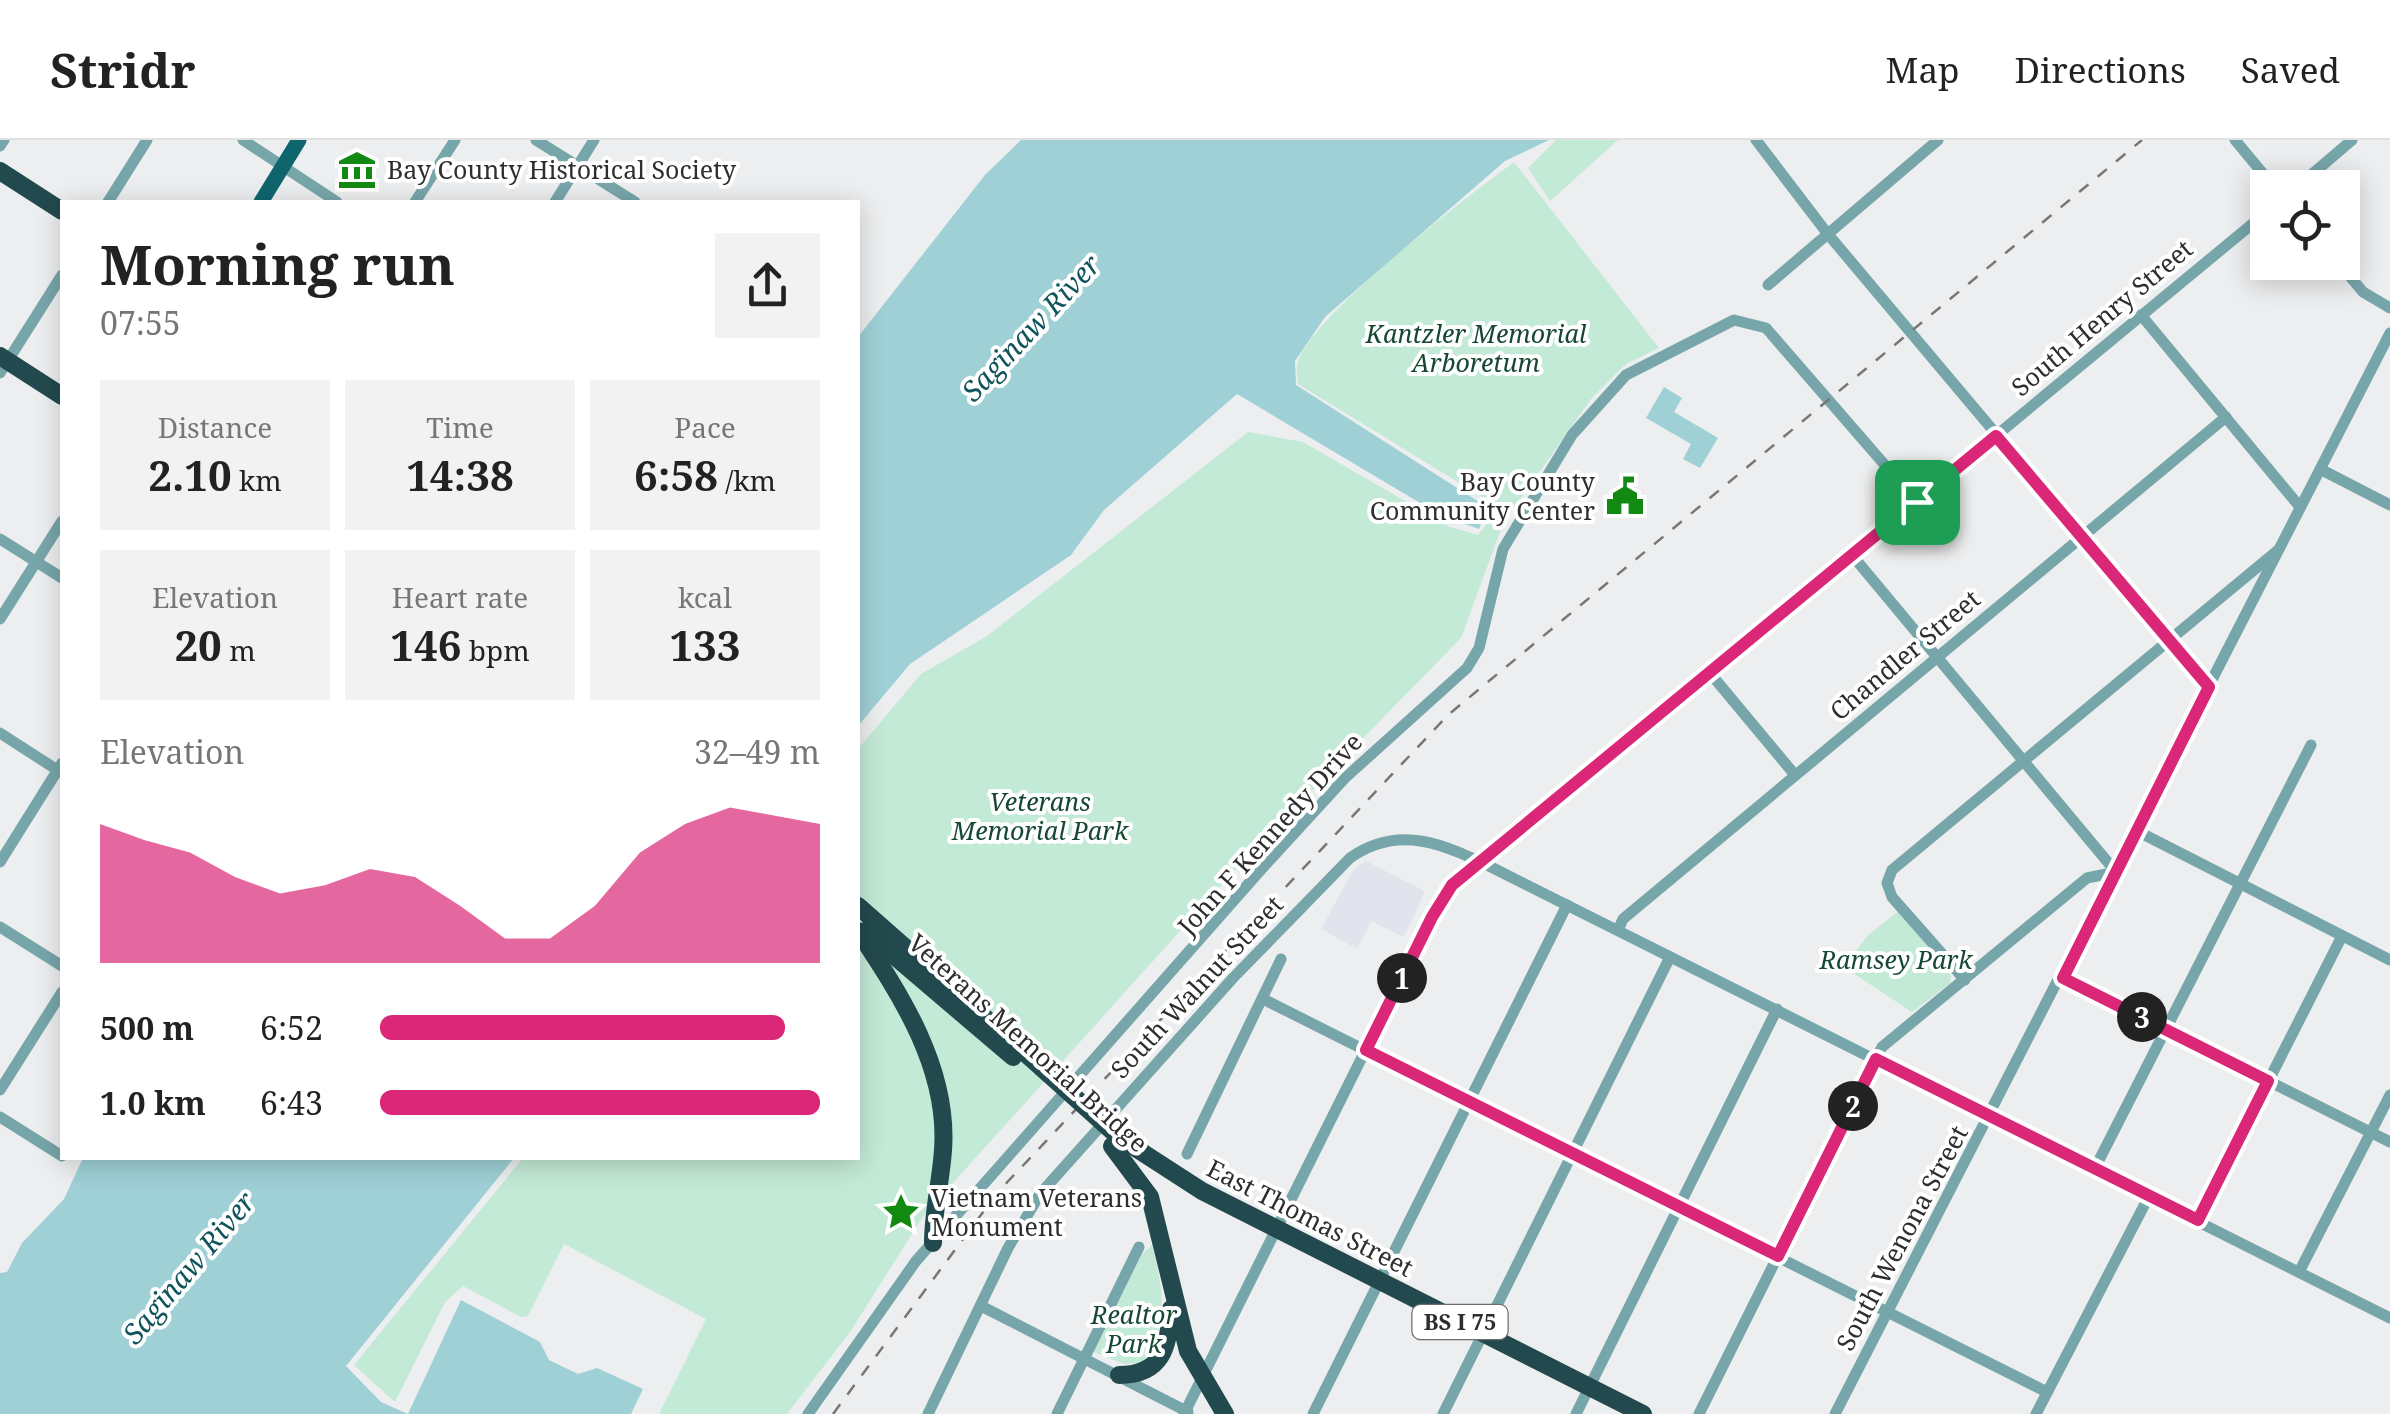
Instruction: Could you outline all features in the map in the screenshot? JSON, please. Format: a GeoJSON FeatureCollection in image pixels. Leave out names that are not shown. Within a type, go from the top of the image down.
{"type":"FeatureCollection","features":[{"type":"Feature","properties":{"kind":"highway"},"geometry":{"type":"LineString","coordinates":[[0,172],[60,210]]}},
{"type":"Feature","properties":{"kind":"highway"},"geometry":{"type":"LineString","coordinates":[[3,364],[60,395]]}},
{"type":"Feature","properties":{"kind":"highway","name":"Veterans Memorial Bridge"},"geometry":{"type":"LineString","coordinates":[[860,908],[1116,1142],[1150,1197],[1188,1352],[1201,1380]]}},
{"type":"Feature","properties":{"kind":"highway","name":"Veterans Memorial Bridge"},"geometry":{"type":"LineString","coordinates":[[860,929],[1039,1072]]}},
{"type":"Feature","properties":{"kind":"highway"},"geometry":{"type":"LineString","coordinates":[[860,930],[893,984],[931,1062],[943,1148],[932,1242]]}},
{"type":"Feature","properties":{"kind":"highway","name":"East Thomas Street"},"geometry":{"type":"LineString","coordinates":[[1116,1142],[1276,1229],[1643,1414]]}},
{"type":"Feature","properties":{"kind":"highway"},"geometry":{"type":"LineString","coordinates":[[1119,1375],[1137,1375],[1162,1358],[1168,1343],[1172,1284]]}},
{"type":"Feature","properties":{"kind":"highway","name":"BS I 75"},"geometry":{"type":"LineString","coordinates":[[1201,1380],[1225,1414]]}},
{"type":"Feature","properties":{"kind":"main road"},"geometry":{"type":"LineString","coordinates":[[262,200],[300,140]]}},
{"type":"Feature","properties":{"kind":"street"},"geometry":{"type":"LineString","coordinates":[[109,200],[147,140]]}},
{"type":"Feature","properties":{"kind":"street"},"geometry":{"type":"LineString","coordinates":[[243,140],[334,200]]}},
{"type":"Feature","properties":{"kind":"street"},"geometry":{"type":"LineString","coordinates":[[416,200],[455,140]]}},
{"type":"Feature","properties":{"kind":"street"},"geometry":{"type":"LineString","coordinates":[[536,140],[632,200]]}},
{"type":"Feature","properties":{"kind":"street"},"geometry":{"type":"LineString","coordinates":[[555,200],[594,140]]}},
{"type":"Feature","properties":{"kind":"street"},"geometry":{"type":"LineString","coordinates":[[1756,140],[1827,233],[2209,687]]}},
{"type":"Feature","properties":{"kind":"street"},"geometry":{"type":"LineString","coordinates":[[1768,285],[1938,140]]}},
{"type":"Feature","properties":{"kind":"street"},"geometry":{"type":"LineString","coordinates":[[2235,140],[2259,170]]}},
{"type":"Feature","properties":{"kind":"street"},"geometry":{"type":"LineString","coordinates":[[2317,170],[2352,140]]}},
{"type":"Feature","properties":{"kind":"street","name":"South Henry Street"},"geometry":{"type":"LineString","coordinates":[[1187,1413],[1441,900],[1481,862],[2250,226]]}},
{"type":"Feature","properties":{"kind":"street"},"geometry":{"type":"LineString","coordinates":[[3,364],[60,278]]}},
{"type":"Feature","properties":{"kind":"street"},"geometry":{"type":"LineString","coordinates":[[2353,280],[2363,292],[2390,308]]}},
{"type":"Feature","properties":{"kind":"street"},"geometry":{"type":"LineString","coordinates":[[2141,315],[2300,508],[2390,332]]}},
{"type":"Feature","properties":{"kind":"street","name":"John F Kennedy Drive"},"geometry":{"type":"LineString","coordinates":[[808,1414],[932,1242],[1344,778],[1467,668],[1479,648],[1497,564],[1515,525],[1572,435],[1626,376],[1734,320],[1766,328],[1917,502]]}},
{"type":"Feature","properties":{"kind":"street","name":"Chandler Street"},"geometry":{"type":"LineString","coordinates":[[1618,930],[1623,919],[2226,417]]}},
{"type":"Feature","properties":{"kind":"street"},"geometry":{"type":"LineString","coordinates":[[2320,469],[2390,505]]}},
{"type":"Feature","properties":{"kind":"street","name":"South Wenona Street"},"geometry":{"type":"LineString","coordinates":[[1835,1414],[2063,978],[2300,508]]}},
{"type":"Feature","properties":{"kind":"street"},"geometry":{"type":"LineString","coordinates":[[0,619],[60,523]]}},
{"type":"Feature","properties":{"kind":"street"},"geometry":{"type":"LineString","coordinates":[[0,539],[60,577]]}},
{"type":"Feature","properties":{"kind":"street"},"geometry":{"type":"LineString","coordinates":[[1964,980],[1892,896],[1888,877],[1898,863],[2166,638],[2280,548]]}},
{"type":"Feature","properties":{"kind":"street"},"geometry":{"type":"LineString","coordinates":[[1698,1414],[1882,1048],[2087,878],[2116,872],[1852,556]]}},
{"type":"Feature","properties":{"kind":"street"},"geometry":{"type":"LineString","coordinates":[[1710,673],[1795,775]]}},
{"type":"Feature","properties":{"kind":"street"},"geometry":{"type":"LineString","coordinates":[[0,733],[60,768]]}},
{"type":"Feature","properties":{"kind":"street"},"geometry":{"type":"LineString","coordinates":[[2095,1168],[2311,745]]}},
{"type":"Feature","properties":{"kind":"street"},"geometry":{"type":"LineString","coordinates":[[0,862],[60,771]]}},
{"type":"Feature","properties":{"kind":"street"},"geometry":{"type":"LineString","coordinates":[[2137,831],[2390,960]]}},
{"type":"Feature","properties":{"kind":"street","name":"South Walnut Street"},"geometry":{"type":"LineString","coordinates":[[928,1414],[983,1307],[1008,1248],[1040,1194],[1233,978],[1350,858],[1382,840],[1412,838],[1481,862]]}},
{"type":"Feature","properties":{"kind":"street"},"geometry":{"type":"LineString","coordinates":[[1481,862],[2390,1318]]}},
{"type":"Feature","properties":{"kind":"street"},"geometry":{"type":"LineString","coordinates":[[1314,1414],[1567,906]]}},
{"type":"Feature","properties":{"kind":"street"},"geometry":{"type":"LineString","coordinates":[[0,927],[60,965]]}},
{"type":"Feature","properties":{"kind":"street"},"geometry":{"type":"LineString","coordinates":[[2198,1220],[2342,936]]}},
{"type":"Feature","properties":{"kind":"street"},"geometry":{"type":"LineString","coordinates":[[1443,1414],[1670,957]]}},
{"type":"Feature","properties":{"kind":"street"},"geometry":{"type":"LineString","coordinates":[[1186,1154],[1281,960]]}},
{"type":"Feature","properties":{"kind":"street"},"geometry":{"type":"LineString","coordinates":[[2063,978],[2390,1142]]}},
{"type":"Feature","properties":{"kind":"street"},"geometry":{"type":"LineString","coordinates":[[0,1090],[60,995]]}},
{"type":"Feature","properties":{"kind":"street"},"geometry":{"type":"LineString","coordinates":[[1263,998],[2047,1392]]}},
{"type":"Feature","properties":{"kind":"street"},"geometry":{"type":"LineString","coordinates":[[1576,1414],[1777,1009]]}},
{"type":"Feature","properties":{"kind":"street"},"geometry":{"type":"LineString","coordinates":[[2299,1272],[2390,1095]]}},
{"type":"Feature","properties":{"kind":"street"},"geometry":{"type":"LineString","coordinates":[[0,1117],[60,1155]]}},
{"type":"Feature","properties":{"kind":"street"},"geometry":{"type":"LineString","coordinates":[[2036,1414],[2150,1196]]}},
{"type":"Feature","properties":{"kind":"street"},"geometry":{"type":"LineString","coordinates":[[1057,1414],[1139,1247]]}},
{"type":"Feature","properties":{"kind":"street"},"geometry":{"type":"LineString","coordinates":[[983,1307],[1187,1413]]}},
{"type":"Feature","properties":{"kind":"shaded area"},"geometry":{"type":"Polygon","coordinates":[[[1366,861],[1425,891],[1404,937],[1371,921],[1357,949],[1321,929],[1354,869],[1366,861]]]}},
{"type":"Feature","properties":{"kind":"green space"},"geometry":{"type":"Polygon","coordinates":[[[1556,140],[1618,140],[1550,201],[1528,168],[1556,140]]]}},
{"type":"Feature","properties":{"kind":"green space","name":"Kantzler Memorial Arboretum"},"geometry":{"type":"Polygon","coordinates":[[[1514,162],[1659,348],[1626,364],[1591,399],[1510,514],[1298,384],[1297,369],[1311,340],[1362,286],[1514,162]]]}},
{"type":"Feature","properties":{"kind":"green space","name":"Veterans Memorial Park"},"geometry":{"type":"Polygon","coordinates":[[[1248,432],[1303,442],[1450,527],[1478,535],[1491,518],[1503,524],[1461,638],[1243,861],[924,1215],[850,1332],[787,1414],[659,1414],[706,1319],[564,1244],[528,1316],[521,1317],[463,1286],[445,1302],[395,1402],[354,1365],[521,1160],[860,1160],[860,747],[921,674],[987,636],[1248,432]]]}},
{"type":"Feature","properties":{"kind":"green space","name":"Ramsey Park"},"geometry":{"type":"Polygon","coordinates":[[[1899,911],[1951,976],[1950,983],[1912,1012],[1844,967],[1868,935],[1899,911]]]}},
{"type":"Feature","properties":{"kind":"green space","name":"Realtor Park"},"geometry":{"type":"Polygon","coordinates":[[[1152,1245],[1162,1306],[1157,1335],[1142,1363],[1124,1364],[1094,1352],[1142,1254],[1152,1245]]]}},
{"type":"Feature","properties":{"kind":"water","name":"Saginaw River"},"geometry":{"type":"Polygon","coordinates":[[[1021,140],[1549,140],[1505,161],[1325,317],[1295,361],[1296,385],[1487,507],[1479,529],[1442,516],[1237,394],[1104,510],[1071,555],[910,664],[860,724],[860,334],[985,175],[1021,140]]]}},
{"type":"Feature","properties":{"kind":"water"},"geometry":{"type":"Polygon","coordinates":[[[1664,387],[1682,398],[1674,412],[1718,438],[1700,468],[1683,459],[1691,444],[1646,418],[1664,387]]]}},
{"type":"Feature","properties":{"kind":"water","name":"Saginaw River"},"geometry":{"type":"Polygon","coordinates":[[[82,1160],[512,1160],[346,1366],[381,1402],[408,1414],[0,1414],[0,1273],[7,1272],[22,1243],[64,1199],[82,1160]]]}},
{"type":"Feature","properties":{"kind":"water"},"geometry":{"type":"Polygon","coordinates":[[[461,1300],[540,1342],[549,1360],[578,1374],[597,1368],[643,1389],[631,1414],[408,1414],[461,1300]]]}},
{"type":"Feature","properties":{"kind":"railway"},"geometry":{"type":"LineString","coordinates":[[833,1414],[998,1192],[1448,715],[2142,140]]}},
{"type":"Feature","properties":{"kind":"place","name":"Bay County Historical Society"},"geometry":{"type":"Point","coordinates":[357,170]}},
{"type":"Feature","properties":{"kind":"place","name":"Bay County Community Center"},"geometry":{"type":"Point","coordinates":[1625,496]}},
{"type":"Feature","properties":{"kind":"place","name":"Vietnam Veterans Monument"},"geometry":{"type":"Point","coordinates":[901,1212]}},
{"type":"Feature","properties":{"kind":"route"},"geometry":{"type":"LineString","coordinates":[[1996,436],[2209,687],[2063,978],[2268,1081],[2198,1220],[1876,1059],[1778,1256],[1366,1050],[1452,885],[1917,502],[1996,436]]}}]}
